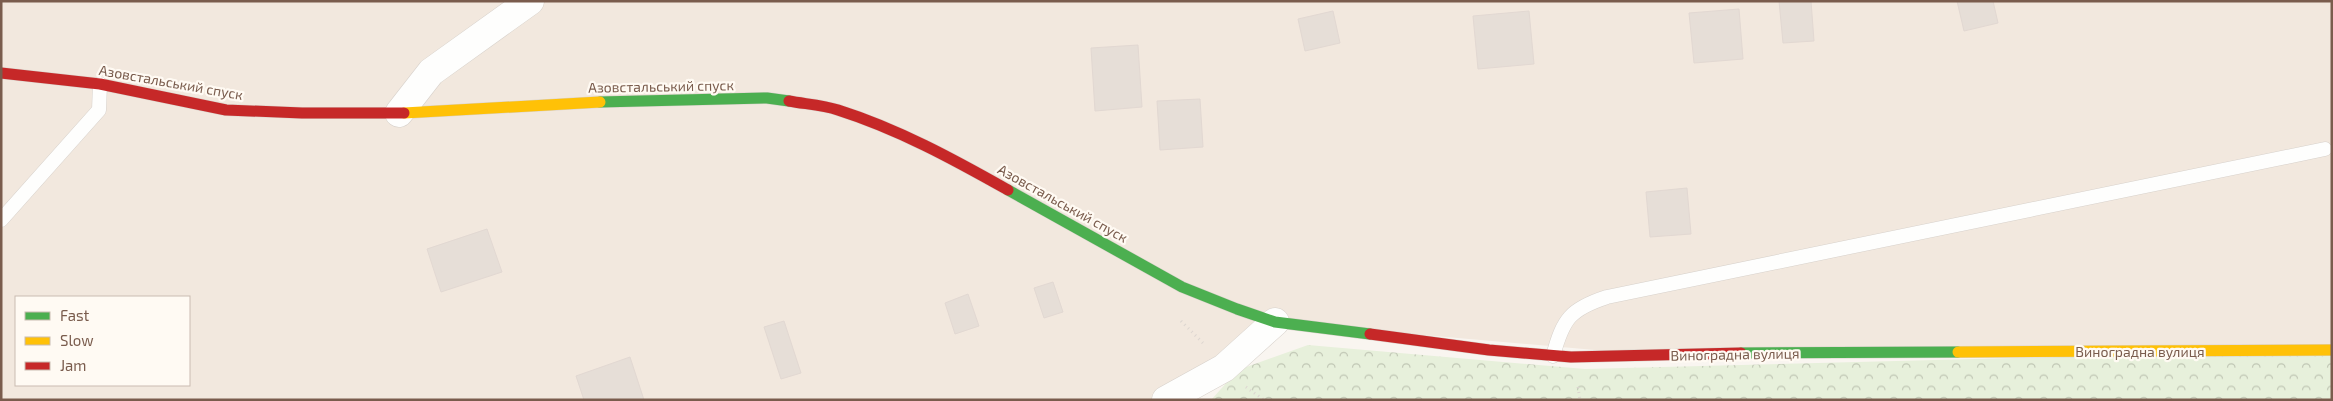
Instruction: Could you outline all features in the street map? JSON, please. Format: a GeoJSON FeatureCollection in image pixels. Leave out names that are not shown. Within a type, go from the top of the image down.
{"type":"FeatureCollection","features":[{"type":"Feature","properties":{"kind":"street"},"geometry":{"type":"LineString","coordinates":[[400,112],[431,72],[530,1]]}},
{"type":"Feature","properties":{"kind":"street","name":"Азовстальський спуск"},"geometry":{"type":"LineString","coordinates":[[1,72],[100,84],[226,110],[302,113],[400,112],[587,102],[767,98],[836,109],[894,130],[949,157],[1182,286],[1275,322]]}},
{"type":"Feature","properties":{"kind":"street"},"geometry":{"type":"LineString","coordinates":[[1166,400],[1224,368],[1275,322]]}},
{"type":"Feature","properties":{"kind":"street","name":"Виноградна вулиця"},"geometry":{"type":"LineString","coordinates":[[1275,322],[1489,350],[1553,356],[2332,350]]}},
{"type":"Feature","properties":{"kind":"lane"},"geometry":{"type":"LineString","coordinates":[[1,220],[99,110],[100,84]]}},
{"type":"Feature","properties":{"kind":"lane"},"geometry":{"type":"LineString","coordinates":[[1553,356],[1559,332],[1571,314],[1585,304],[1607,297],[2325,149]]}},
{"type":"Feature","properties":{"kind":"path"},"geometry":{"type":"LineString","coordinates":[[1180,320],[1199,338],[1238,382],[1264,400]]}},
{"type":"Feature","properties":{"kind":"shaded area"},"geometry":{"type":"Polygon","coordinates":[[[1,1],[2332,1],[2332,350],[1652,355],[1275,322],[1166,400],[1,400],[1,1]]]}},
{"type":"Feature","properties":{"kind":"green space"},"geometry":{"type":"Polygon","coordinates":[[[1308,345],[1585,369],[2332,350],[2332,400],[1211,400],[1238,370],[1308,345]]]}},
{"type":"Feature","properties":{"kind":"building"},"geometry":{"type":"Polygon","coordinates":[[[1779,1],[1811,1],[1814,41],[1783,43],[1779,1]]]}},
{"type":"Feature","properties":{"kind":"building"},"geometry":{"type":"Polygon","coordinates":[[[1957,1],[1993,1],[1998,23],[1964,31],[1957,1]]]}},
{"type":"Feature","properties":{"kind":"building"},"geometry":{"type":"Polygon","coordinates":[[[1739,9],[1743,59],[1694,63],[1689,13],[1739,9]]]}},
{"type":"Feature","properties":{"kind":"building"},"geometry":{"type":"Polygon","coordinates":[[[1333,11],[1340,43],[1305,51],[1298,19],[1333,11]]]}},
{"type":"Feature","properties":{"kind":"building"},"geometry":{"type":"Polygon","coordinates":[[[1529,11],[1534,64],[1478,69],[1473,16],[1529,11]]]}},
{"type":"Feature","properties":{"kind":"building"},"geometry":{"type":"Polygon","coordinates":[[[1138,45],[1142,107],[1095,111],[1091,48],[1138,45]]]}},
{"type":"Feature","properties":{"kind":"building"},"geometry":{"type":"Polygon","coordinates":[[[1200,99],[1203,147],[1160,150],[1157,101],[1200,99]]]}},
{"type":"Feature","properties":{"kind":"building"},"geometry":{"type":"Polygon","coordinates":[[[1687,188],[1691,234],[1650,237],[1646,192],[1687,188]]]}},
{"type":"Feature","properties":{"kind":"building"},"geometry":{"type":"Polygon","coordinates":[[[487,229],[502,272],[441,292],[427,249],[487,229]]]}},
{"type":"Feature","properties":{"kind":"building"},"geometry":{"type":"Polygon","coordinates":[[[1053,282],[1063,312],[1044,318],[1034,288],[1053,282]]]}},
{"type":"Feature","properties":{"kind":"building"},"geometry":{"type":"Polygon","coordinates":[[[968,294],[979,326],[955,334],[945,303],[968,294]]]}},
{"type":"Feature","properties":{"kind":"building"},"geometry":{"type":"Polygon","coordinates":[[[784,321],[801,373],[781,379],[764,327],[784,321]]]}},
{"type":"Feature","properties":{"kind":"building"},"geometry":{"type":"Polygon","coordinates":[[[630,357],[644,400],[584,400],[576,376],[630,357]]]}},
{"type":"Feature","properties":{"kind":"traffic: fast"},"geometry":{"type":"LineString","coordinates":[[600,102],[767,98],[789,101]]}},
{"type":"Feature","properties":{"kind":"traffic: fast"},"geometry":{"type":"LineString","coordinates":[[1008,190],[1182,287],[1237,309],[1275,322],[1370,334]]}},
{"type":"Feature","properties":{"kind":"traffic: fast"},"geometry":{"type":"LineString","coordinates":[[1741,353],[1958,352]]}},
{"type":"Feature","properties":{"kind":"traffic: slow"},"geometry":{"type":"LineString","coordinates":[[404,113],[600,102]]}},
{"type":"Feature","properties":{"kind":"traffic: slow"},"geometry":{"type":"LineString","coordinates":[[1958,352],[2332,350]]}},
{"type":"Feature","properties":{"kind":"traffic: jam"},"geometry":{"type":"LineString","coordinates":[[1,73],[100,84],[226,110],[302,113],[404,113]]}},
{"type":"Feature","properties":{"kind":"traffic: jam"},"geometry":{"type":"LineString","coordinates":[[789,101],[832,108],[882,126],[946,156],[1008,190]]}},
{"type":"Feature","properties":{"kind":"traffic: jam"},"geometry":{"type":"LineString","coordinates":[[1370,334],[1489,350],[1571,357],[1741,353]]}}]}
